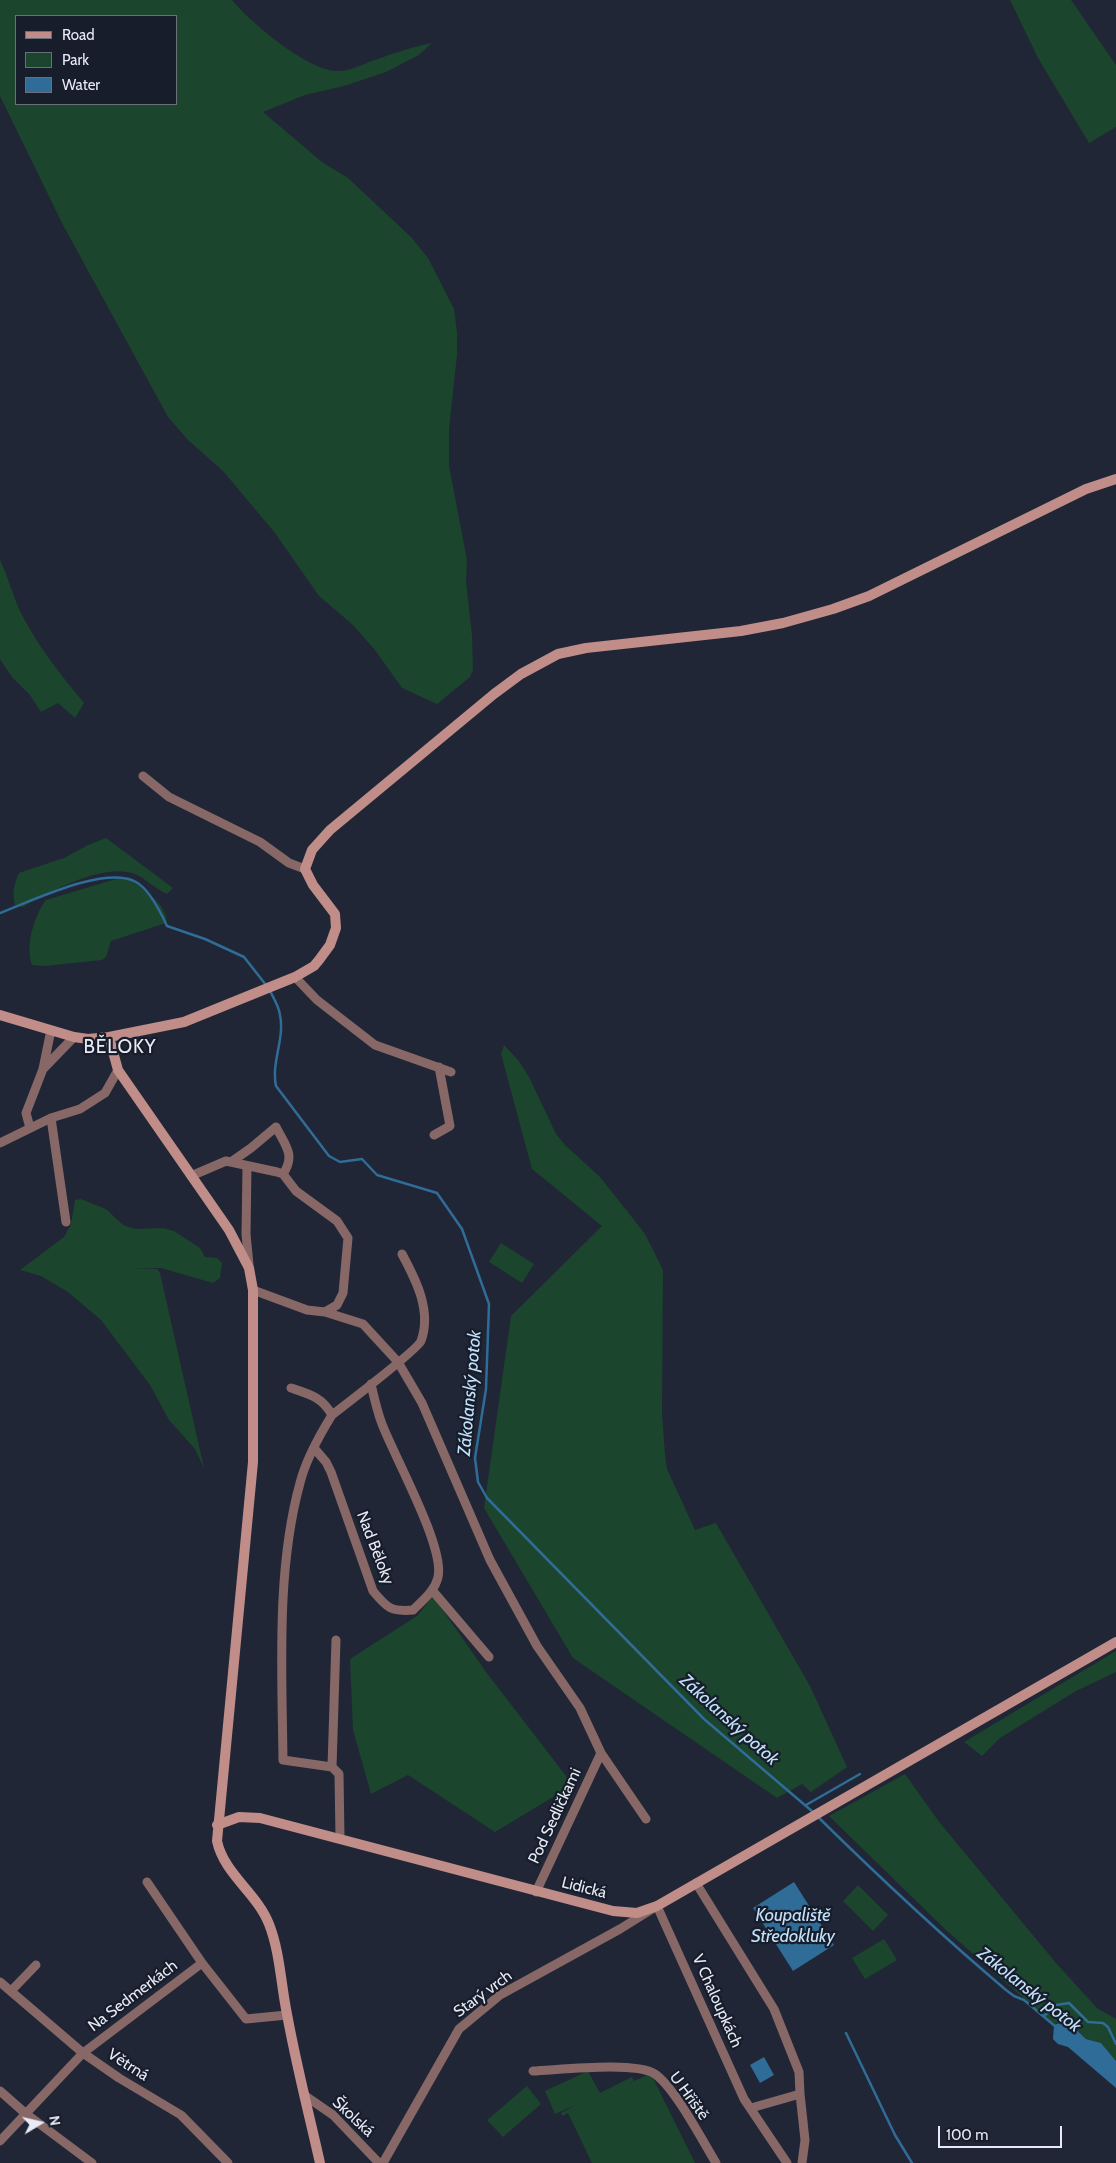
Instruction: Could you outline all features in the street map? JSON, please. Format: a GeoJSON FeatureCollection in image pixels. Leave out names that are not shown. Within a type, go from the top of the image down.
{"type":"FeatureCollection","features":[{"type":"Feature","properties":{"kind":"street"},"geometry":{"type":"LineString","coordinates":[[305,869],[312,850],[330,830],[494,694],[521,674],[547,659],[558,654],[586,648],[741,631],[783,623],[833,609],[869,596],[1086,489],[1116,479]]}},
{"type":"Feature","properties":{"kind":"street"},"geometry":{"type":"LineString","coordinates":[[0,1015],[74,1037],[88,1039],[109,1037],[184,1022],[295,977],[314,966],[330,945],[336,928],[335,914],[313,885],[305,869],[289,864],[260,842],[169,796],[143,776]]}},
{"type":"Feature","properties":{"kind":"street"},"geometry":{"type":"LineString","coordinates":[[295,977],[316,1000],[375,1045],[451,1072]]}},
{"type":"Feature","properties":{"kind":"street"},"geometry":{"type":"LineString","coordinates":[[30,1128],[26,1113],[43,1069],[51,1030]]}},
{"type":"Feature","properties":{"kind":"street"},"geometry":{"type":"LineString","coordinates":[[43,1069],[74,1037]]}},
{"type":"Feature","properties":{"kind":"street"},"geometry":{"type":"LineString","coordinates":[[109,1037],[118,1070],[228,1230],[249,1268]]}},
{"type":"Feature","properties":{"kind":"street"},"geometry":{"type":"LineString","coordinates":[[434,1135],[450,1126],[439,1067]]}},
{"type":"Feature","properties":{"kind":"street"},"geometry":{"type":"LineString","coordinates":[[0,1143],[50,1118],[80,1109],[105,1093],[118,1070]]}},
{"type":"Feature","properties":{"kind":"street"},"geometry":{"type":"LineString","coordinates":[[50,1118],[66,1222]]}},
{"type":"Feature","properties":{"kind":"street"},"geometry":{"type":"LineString","coordinates":[[231,1162],[276,1127],[290,1156],[283,1174]]}},
{"type":"Feature","properties":{"kind":"street"},"geometry":{"type":"LineString","coordinates":[[191,1176],[218,1164],[231,1162],[283,1174],[296,1190],[337,1221],[348,1238],[343,1293],[337,1305],[325,1312]]}},
{"type":"Feature","properties":{"kind":"street"},"geometry":{"type":"LineString","coordinates":[[247,1166],[246,1234],[253,1290],[253,1462],[217,1825],[217,1841],[220,1852],[270,1924],[287,2014],[320,2163]]}},
{"type":"Feature","properties":{"kind":"street"},"geometry":{"type":"LineString","coordinates":[[340,1838],[341,1780],[339,1774],[332,1767],[283,1760],[281,1649],[284,1575],[294,1508],[300,1483],[314,1448],[332,1415],[420,1344],[425,1322],[418,1286],[402,1254]]}},
{"type":"Feature","properties":{"kind":"street"},"geometry":{"type":"LineString","coordinates":[[253,1290],[307,1310],[325,1312],[363,1324],[398,1362]]}},
{"type":"Feature","properties":{"kind":"street","name":"Pod Sedličkami"},"geometry":{"type":"LineString","coordinates":[[398,1362],[422,1403],[490,1560],[536,1646],[580,1708],[601,1753],[646,1819]]}},
{"type":"Feature","properties":{"kind":"street","name":"Nad Běloky"},"geometry":{"type":"LineString","coordinates":[[314,1448],[326,1462],[331,1472],[373,1591],[386,1606],[398,1612],[413,1610],[432,1590],[438,1577],[438,1560],[423,1516],[381,1423],[371,1384]]}},
{"type":"Feature","properties":{"kind":"street"},"geometry":{"type":"LineString","coordinates":[[291,1388],[317,1396],[327,1406],[332,1415]]}},
{"type":"Feature","properties":{"kind":"street"},"geometry":{"type":"LineString","coordinates":[[432,1590],[489,1657]]}},
{"type":"Feature","properties":{"kind":"street"},"geometry":{"type":"LineString","coordinates":[[332,1767],[336,1640]]}},
{"type":"Feature","properties":{"kind":"street","name":"Lidická"},"geometry":{"type":"LineString","coordinates":[[217,1825],[230,1819],[247,1816],[340,1838],[536,1892],[623,1912],[637,1913],[657,1906],[1116,1642]]}},
{"type":"Feature","properties":{"kind":"street","name":"Pod Sedličkami"},"geometry":{"type":"LineString","coordinates":[[536,1892],[601,1753]]}},
{"type":"Feature","properties":{"kind":"street","name":"Na Sedmerkách"},"geometry":{"type":"LineString","coordinates":[[147,1882],[202,1964],[246,2019],[287,2014]]}},
{"type":"Feature","properties":{"kind":"street"},"geometry":{"type":"LineString","coordinates":[[696,1883],[774,2009],[800,2072],[800,2094],[805,2140],[802,2163]]}},
{"type":"Feature","properties":{"kind":"street","name":"V Chaloupkách"},"geometry":{"type":"LineString","coordinates":[[657,1906],[744,2099],[787,2163]]}},
{"type":"Feature","properties":{"kind":"street","name":"Starý vrch"},"geometry":{"type":"LineString","coordinates":[[383,2163],[459,2028],[500,1995],[611,1934],[657,1906]]}},
{"type":"Feature","properties":{"kind":"street","name":"Na Sedmerkách"},"geometry":{"type":"LineString","coordinates":[[0,2141],[82,2053],[202,1964]]}},
{"type":"Feature","properties":{"kind":"street"},"geometry":{"type":"LineString","coordinates":[[11,1992],[36,1965]]}},
{"type":"Feature","properties":{"kind":"street","name":"Větrná"},"geometry":{"type":"LineString","coordinates":[[0,1982],[82,2053],[181,2116],[228,2163]]}},
{"type":"Feature","properties":{"kind":"street","name":"U Hřiště"},"geometry":{"type":"LineString","coordinates":[[533,2071],[628,2067],[654,2074],[676,2097],[716,2163]]}},
{"type":"Feature","properties":{"kind":"street"},"geometry":{"type":"LineString","coordinates":[[0,2092],[92,2163]]}},
{"type":"Feature","properties":{"kind":"street"},"geometry":{"type":"LineString","coordinates":[[751,2108],[800,2094]]}},
{"type":"Feature","properties":{"kind":"street","name":"Školská"},"geometry":{"type":"LineString","coordinates":[[304,2095],[333,2115],[379,2163]]}},
{"type":"Feature","properties":{"kind":"green space"},"geometry":{"type":"Polygon","coordinates":[[[0,0],[232,0],[265,32],[295,54],[324,69],[336,71],[350,69],[432,43],[419,55],[386,72],[344,86],[305,95],[263,112],[322,162],[348,178],[411,237],[428,258],[454,309],[457,355],[449,429],[449,466],[467,560],[466,581],[472,635],[473,670],[470,677],[437,704],[402,688],[375,650],[353,625],[319,596],[275,533],[223,471],[188,440],[168,417],[63,225],[0,96],[0,0]]]}},
{"type":"Feature","properties":{"kind":"green space"},"geometry":{"type":"Polygon","coordinates":[[[1010,0],[1071,0],[1116,65],[1116,127],[1089,143],[1038,58],[1010,0]]]}},
{"type":"Feature","properties":{"kind":"green space"},"geometry":{"type":"Polygon","coordinates":[[[0,560],[17,605],[34,636],[49,659],[84,703],[75,718],[58,703],[41,712],[30,695],[12,677],[0,659],[0,560]]]}},
{"type":"Feature","properties":{"kind":"green space"},"geometry":{"type":"Polygon","coordinates":[[[106,838],[173,888],[167,894],[135,874],[123,871],[108,872],[77,880],[23,907],[15,905],[14,889],[19,873],[64,858],[106,838]]]}},
{"type":"Feature","properties":{"kind":"green space"},"geometry":{"type":"Polygon","coordinates":[[[129,877],[157,902],[162,908],[167,921],[111,941],[106,957],[102,960],[45,966],[32,965],[30,940],[34,923],[46,900],[116,879],[129,877]]]}},
{"type":"Feature","properties":{"kind":"green space"},"geometry":{"type":"Polygon","coordinates":[[[504,1045],[519,1061],[529,1077],[556,1134],[565,1145],[600,1177],[631,1216],[645,1234],[663,1270],[662,1413],[667,1469],[695,1530],[716,1523],[810,1686],[847,1767],[811,1792],[802,1784],[777,1798],[573,1658],[484,1508],[511,1316],[602,1226],[532,1169],[501,1054],[504,1045]]]}},
{"type":"Feature","properties":{"kind":"green space"},"geometry":{"type":"Polygon","coordinates":[[[81,1199],[106,1209],[123,1225],[135,1229],[163,1228],[174,1231],[200,1248],[205,1257],[217,1258],[222,1263],[220,1278],[213,1283],[161,1268],[135,1268],[157,1269],[160,1273],[204,1468],[195,1449],[169,1420],[150,1385],[101,1320],[68,1292],[41,1276],[20,1270],[64,1237],[71,1224],[75,1200],[81,1199]]]}},
{"type":"Feature","properties":{"kind":"green space"},"geometry":{"type":"Polygon","coordinates":[[[501,1243],[534,1264],[522,1283],[489,1262],[501,1243]]]}},
{"type":"Feature","properties":{"kind":"green space"},"geometry":{"type":"Polygon","coordinates":[[[433,1596],[486,1672],[573,1785],[495,1832],[408,1775],[371,1794],[353,1730],[350,1659],[417,1616],[433,1596]]]}},
{"type":"Feature","properties":{"kind":"green space"},"geometry":{"type":"Polygon","coordinates":[[[1116,1651],[1116,1672],[1076,1691],[1000,1738],[982,1756],[964,1742],[1116,1651]]]}},
{"type":"Feature","properties":{"kind":"green space"},"geometry":{"type":"Polygon","coordinates":[[[905,1774],[940,1823],[1056,1963],[1097,2008],[1116,2019],[1116,2061],[1101,2043],[1086,2039],[1068,2022],[1058,2022],[1054,2025],[946,1930],[829,1816],[905,1774]]]}},
{"type":"Feature","properties":{"kind":"green space"},"geometry":{"type":"Polygon","coordinates":[[[858,1885],[888,1915],[873,1931],[843,1901],[858,1885]]]}},
{"type":"Feature","properties":{"kind":"green space"},"geometry":{"type":"Polygon","coordinates":[[[884,1939],[897,1960],[865,1979],[852,1958],[884,1939]]]}},
{"type":"Feature","properties":{"kind":"green space"},"geometry":{"type":"Polygon","coordinates":[[[588,2071],[600,2093],[632,2077],[634,2081],[628,2084],[647,2075],[652,2076],[695,2163],[592,2163],[568,2113],[562,2116],[561,2113],[576,2105],[555,2114],[545,2091],[588,2071]]]}},
{"type":"Feature","properties":{"kind":"green space"},"geometry":{"type":"Polygon","coordinates":[[[527,2086],[541,2104],[503,2137],[487,2120],[527,2086]]]}},
{"type":"Feature","properties":{"kind":"water","name":"Koupaliště Středokluky"},"geometry":{"type":"Polygon","coordinates":[[[794,1882],[834,1945],[793,1971],[753,1908],[794,1882]]]}},
{"type":"Feature","properties":{"kind":"water"},"geometry":{"type":"Polygon","coordinates":[[[1064,2021],[1068,2022],[1086,2039],[1101,2043],[1116,2061],[1116,2088],[1068,2047],[1058,2044],[1053,2039],[1054,2025],[1064,2021]]]}},
{"type":"Feature","properties":{"kind":"water"},"geometry":{"type":"Polygon","coordinates":[[[764,2057],[774,2075],[760,2083],[750,2065],[764,2057]]]}},
{"type":"Feature","properties":{"kind":"waterway","name":"Zákolanský potok"},"geometry":{"type":"LineString","coordinates":[[0,913],[49,893],[88,881],[123,878],[141,885],[154,902],[167,926],[205,939],[244,957],[266,985]]}},
{"type":"Feature","properties":{"kind":"waterway","name":"Zákolanský potok"},"geometry":{"type":"LineString","coordinates":[[269,989],[276,1002],[281,1024],[275,1068],[276,1086],[329,1156],[340,1162],[362,1159],[377,1175],[437,1193],[462,1229],[489,1304],[486,1389],[475,1458],[478,1482],[487,1498],[704,1719],[813,1812]]}},
{"type":"Feature","properties":{"kind":"waterway"},"geometry":{"type":"LineString","coordinates":[[806,1805],[860,1774]]}},
{"type":"Feature","properties":{"kind":"waterway","name":"Zákolanský potok"},"geometry":{"type":"LineString","coordinates":[[817,1816],[886,1883],[958,1948],[1006,1990],[1024,2000],[1056,2027]]}},
{"type":"Feature","properties":{"kind":"waterway"},"geometry":{"type":"LineString","coordinates":[[1056,2005],[1069,2003],[1088,2022],[1103,2023],[1108,2027],[1116,2044]]}},
{"type":"Feature","properties":{"kind":"waterway"},"geometry":{"type":"LineString","coordinates":[[1044,2016],[1052,2009]]}},
{"type":"Feature","properties":{"kind":"waterway"},"geometry":{"type":"LineString","coordinates":[[846,2033],[895,2135],[912,2163]]}},
{"type":"Feature","properties":{"kind":"district","name":"BĚLOKY"},"geometry":{"type":"Point","coordinates":[120,1047]}}]}
